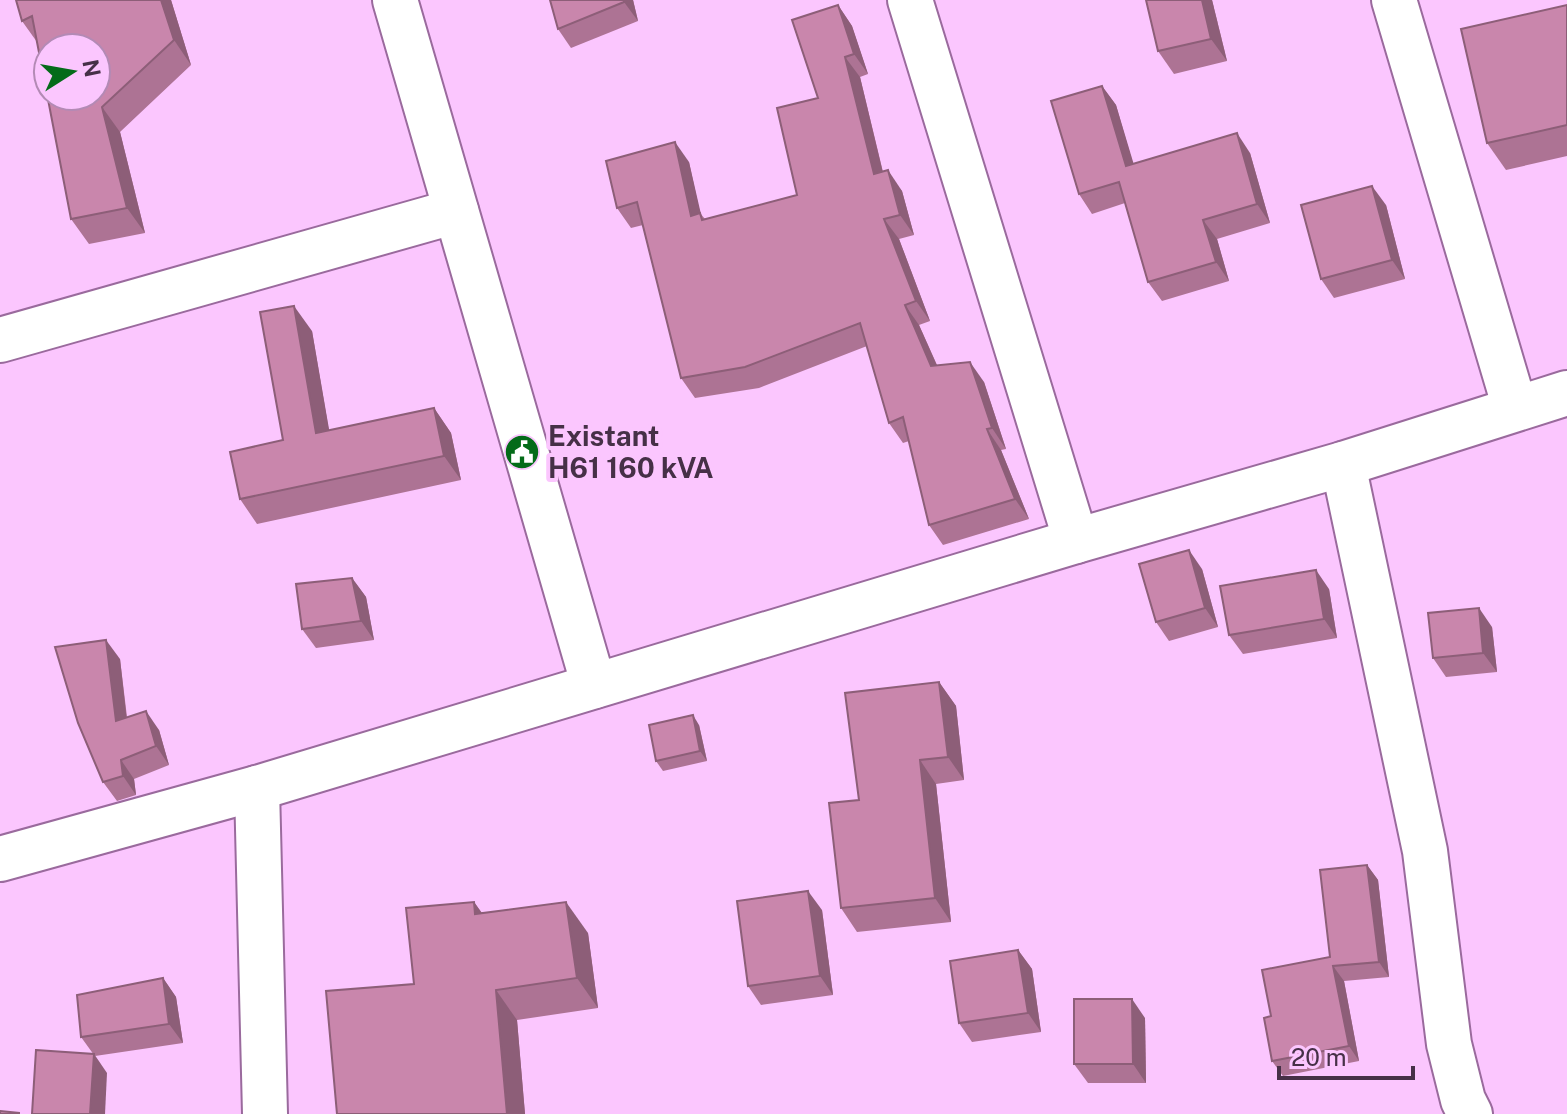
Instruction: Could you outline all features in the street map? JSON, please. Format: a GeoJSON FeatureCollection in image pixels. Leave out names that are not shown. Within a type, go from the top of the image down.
{"type":"FeatureCollection","features":[{"type":"Feature","properties":{"kind":"street"},"geometry":{"type":"LineString","coordinates":[[395,0],[594,686]]}},
{"type":"Feature","properties":{"kind":"street"},"geometry":{"type":"LineString","coordinates":[[910,0],[1076,541]]}},
{"type":"Feature","properties":{"kind":"street"},"geometry":{"type":"LineString","coordinates":[[1394,0],[1515,408]]}},
{"type":"Feature","properties":{"kind":"street"},"geometry":{"type":"LineString","coordinates":[[0,340],[456,211]]}},
{"type":"Feature","properties":{"kind":"street"},"geometry":{"type":"LineString","coordinates":[[0,859],[257,788],[1076,541],[1343,464],[1567,393]]}},
{"type":"Feature","properties":{"kind":"street"},"geometry":{"type":"LineString","coordinates":[[1343,464],[1425,851],[1449,1044],[1463,1100],[1470,1114]]}},
{"type":"Feature","properties":{"kind":"street"},"geometry":{"type":"LineString","coordinates":[[257,788],[265,1114]]}},
{"type":"Feature","properties":{"kind":"building"},"geometry":{"type":"Polygon","coordinates":[[[16,0],[161,0],[174,40],[112,98],[112,32],[35,32],[32,16],[22,21],[16,0]]]}},
{"type":"Feature","properties":{"kind":"building"},"geometry":{"type":"Polygon","coordinates":[[[550,0],[624,0],[624,2],[558,29],[550,0]]]}},
{"type":"Feature","properties":{"kind":"building"},"geometry":{"type":"Polygon","coordinates":[[[1146,0],[1202,0],[1211,39],[1158,51],[1146,0]]]}},
{"type":"Feature","properties":{"kind":"building"},"geometry":{"type":"Polygon","coordinates":[[[838,5],[854,54],[845,57],[874,174],[888,170],[900,215],[884,219],[916,301],[905,305],[931,366],[970,362],[992,428],[987,429],[1015,499],[929,525],[903,417],[889,423],[860,323],[745,367],[681,378],[637,202],[617,208],[606,161],[675,142],[691,216],[700,213],[702,220],[797,195],[777,108],[818,98],[792,20],[838,5]]]}},
{"type":"Feature","properties":{"kind":"building"},"geometry":{"type":"Polygon","coordinates":[[[1567,5],[1567,125],[1487,143],[1461,29],[1567,5]]]}},
{"type":"Feature","properties":{"kind":"building"},"geometry":{"type":"Polygon","coordinates":[[[1102,86],[1126,166],[1237,133],[1257,204],[1203,220],[1216,262],[1148,282],[1119,182],[1079,194],[1051,101],[1102,86]]]}},
{"type":"Feature","properties":{"kind":"building"},"geometry":{"type":"Polygon","coordinates":[[[50,112],[103,112],[127,208],[71,219],[50,112]]]}},
{"type":"Feature","properties":{"kind":"building"},"geometry":{"type":"Polygon","coordinates":[[[1372,186],[1392,260],[1321,279],[1301,205],[1372,186]]]}},
{"type":"Feature","properties":{"kind":"building"},"geometry":{"type":"Polygon","coordinates":[[[294,306],[316,433],[434,408],[444,456],[240,499],[230,452],[283,440],[260,312],[294,306]]]}},
{"type":"Feature","properties":{"kind":"building"},"geometry":{"type":"Polygon","coordinates":[[[1189,550],[1205,608],[1156,622],[1139,564],[1189,550]]]}},
{"type":"Feature","properties":{"kind":"building"},"geometry":{"type":"Polygon","coordinates":[[[1316,570],[1324,619],[1229,635],[1220,586],[1316,570]]]}},
{"type":"Feature","properties":{"kind":"building"},"geometry":{"type":"Polygon","coordinates":[[[352,578],[361,621],[302,629],[296,584],[352,578]]]}},
{"type":"Feature","properties":{"kind":"building"},"geometry":{"type":"Polygon","coordinates":[[[1479,608],[1483,653],[1433,658],[1428,613],[1479,608]]]}},
{"type":"Feature","properties":{"kind":"building"},"geometry":{"type":"Polygon","coordinates":[[[106,640],[116,721],[146,711],[156,746],[121,760],[123,776],[103,782],[78,723],[55,647],[106,640]]]}},
{"type":"Feature","properties":{"kind":"building"},"geometry":{"type":"Polygon","coordinates":[[[939,682],[948,757],[920,760],[935,898],[841,908],[829,803],[859,800],[845,693],[939,682]]]}},
{"type":"Feature","properties":{"kind":"building"},"geometry":{"type":"Polygon","coordinates":[[[693,715],[700,751],[656,761],[649,725],[693,715]]]}},
{"type":"Feature","properties":{"kind":"building"},"geometry":{"type":"Polygon","coordinates":[[[1367,865],[1379,962],[1333,966],[1349,1046],[1272,1061],[1264,1018],[1271,1016],[1262,970],[1330,957],[1320,870],[1367,865]]]}},
{"type":"Feature","properties":{"kind":"building"},"geometry":{"type":"Polygon","coordinates":[[[808,891],[820,976],[748,986],[737,901],[808,891]]]}},
{"type":"Feature","properties":{"kind":"building"},"geometry":{"type":"Polygon","coordinates":[[[474,902],[475,914],[566,902],[577,978],[496,990],[507,1114],[337,1114],[326,991],[414,984],[406,908],[474,902]]]}},
{"type":"Feature","properties":{"kind":"building"},"geometry":{"type":"Polygon","coordinates":[[[1018,950],[1028,1013],[959,1023],[950,961],[1018,950]]]}},
{"type":"Feature","properties":{"kind":"building"},"geometry":{"type":"Polygon","coordinates":[[[163,978],[169,1024],[81,1037],[77,995],[163,978]]]}},
{"type":"Feature","properties":{"kind":"building"},"geometry":{"type":"Polygon","coordinates":[[[1074,999],[1132,999],[1133,1064],[1074,1064],[1074,999]]]}},
{"type":"Feature","properties":{"kind":"building"},"geometry":{"type":"Polygon","coordinates":[[[36,1050],[94,1054],[90,1114],[32,1114],[36,1050]]]}},
{"type":"Feature","properties":{"kind":"place","name":"Existant H61 160 kVA"},"geometry":{"type":"Point","coordinates":[522,452]}}]}
